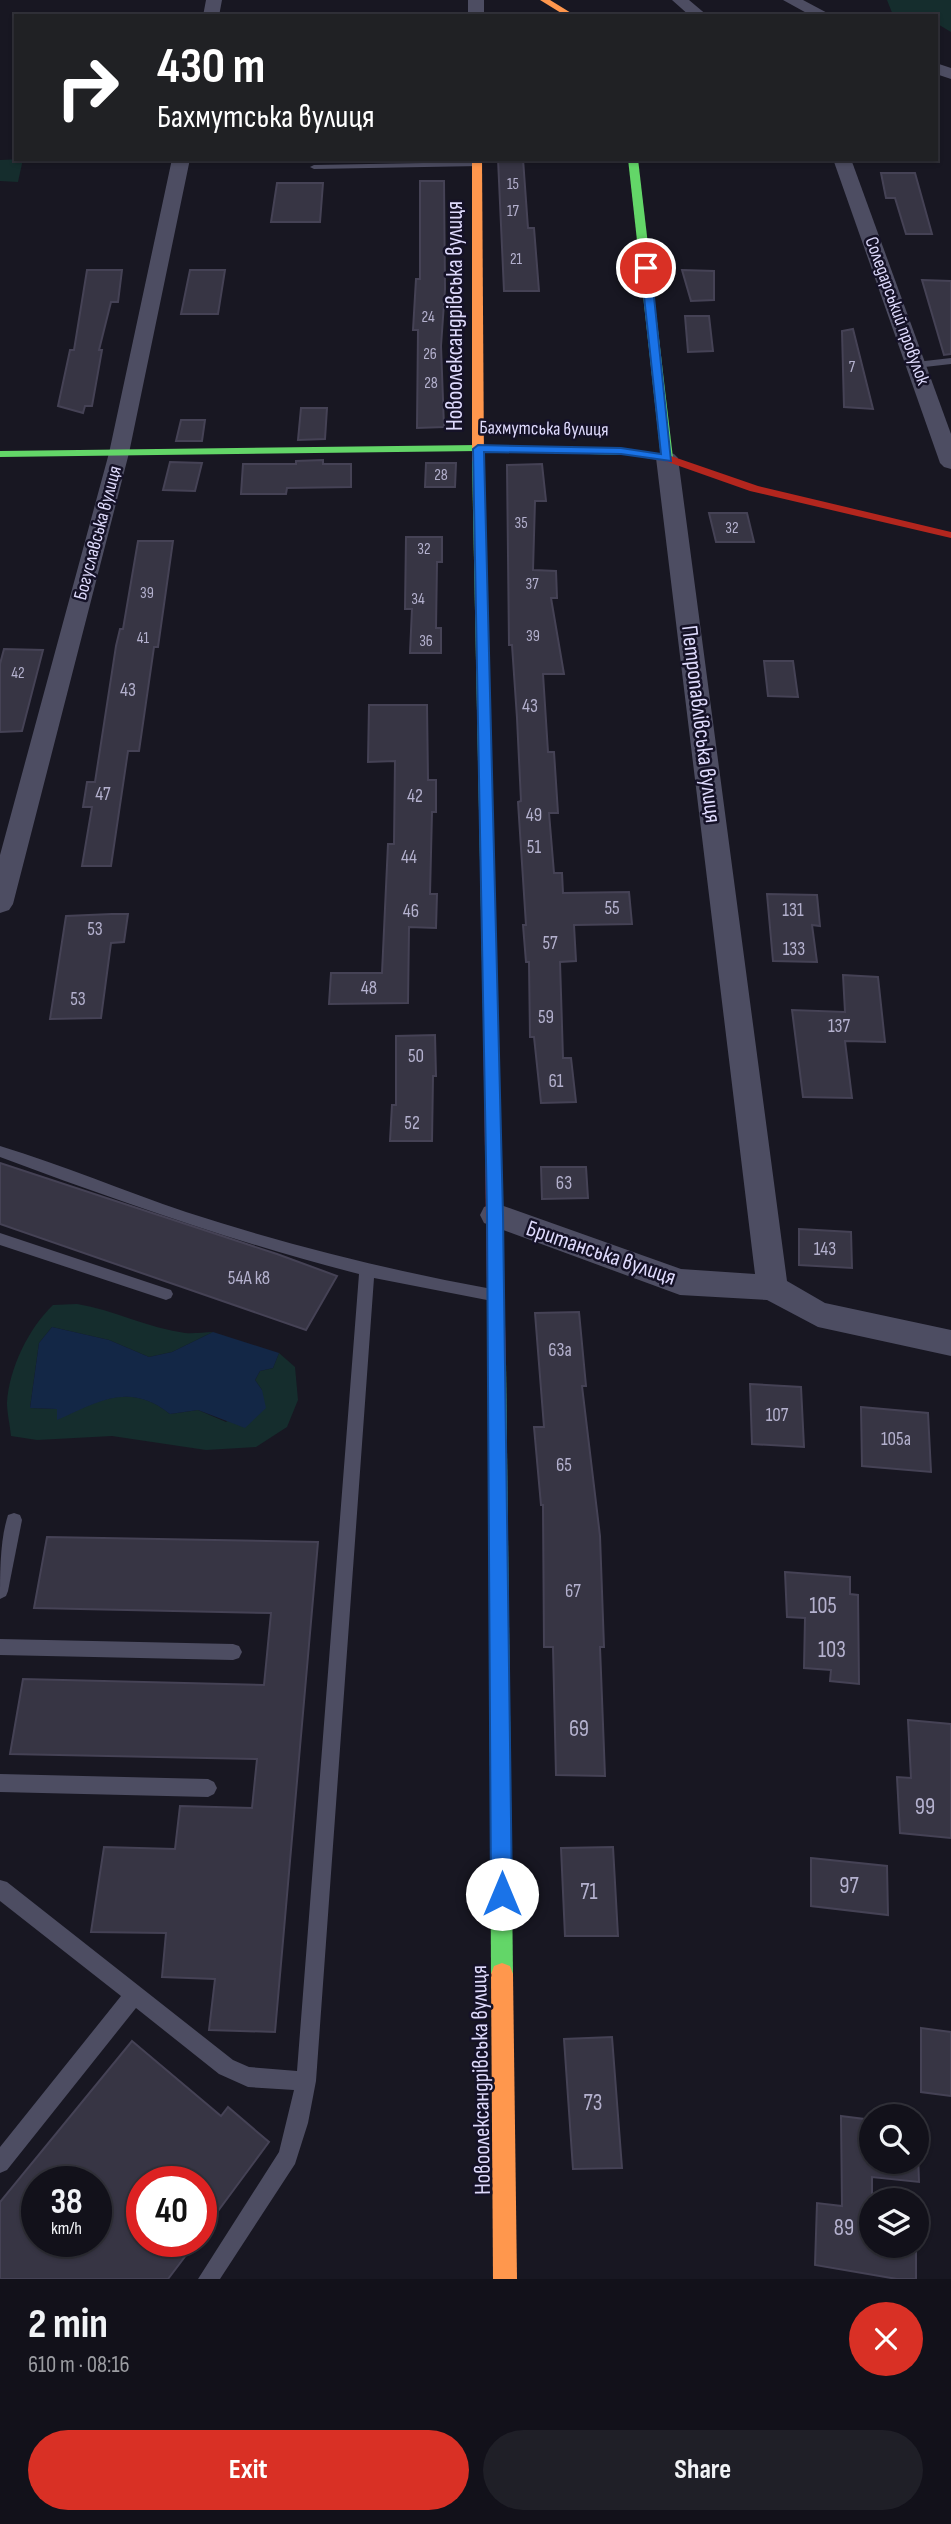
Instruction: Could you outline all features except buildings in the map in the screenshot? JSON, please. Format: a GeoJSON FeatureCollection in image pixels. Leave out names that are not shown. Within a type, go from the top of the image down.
{"type":"FeatureCollection","features":[{"type":"Feature","properties":{"kind":"street"},"geometry":{"type":"LineString","coordinates":[[544,0],[568,14]]}},
{"type":"Feature","properties":{"kind":"street"},"geometry":{"type":"LineString","coordinates":[[680,0],[697,14]]}},
{"type":"Feature","properties":{"kind":"street"},"geometry":{"type":"LineString","coordinates":[[791,0],[821,14]]}},
{"type":"Feature","properties":{"kind":"street","name":"Богуславська вулиця"},"geometry":{"type":"LineString","coordinates":[[0,904],[119,453],[181,161]]}},
{"type":"Feature","properties":{"kind":"street","name":"Петропавлівська вулиця"},"geometry":{"type":"LineString","coordinates":[[634,161],[667,458],[772,1288]]}},
{"type":"Feature","properties":{"kind":"street","name":"Соледарський провулок"},"geometry":{"type":"LineString","coordinates":[[843,161],[951,463]]}},
{"type":"Feature","properties":{"kind":"street","name":"Новоолександрівська вулиця"},"geometry":{"type":"LineString","coordinates":[[477,162],[478,449],[495,1215],[505,2279]]}},
{"type":"Feature","properties":{"kind":"street","name":"Бахмутська вулиця"},"geometry":{"type":"LineString","coordinates":[[0,454],[478,449],[621,451],[667,458],[754,489],[951,535]]}},
{"type":"Feature","properties":{"kind":"street","name":"Британська вулиця"},"geometry":{"type":"LineString","coordinates":[[495,1215],[680,1282],[772,1288],[818,1314],[951,1343]]}},
{"type":"Feature","properties":{"kind":"lane"},"geometry":{"type":"LineString","coordinates":[[314,167],[477,162]]}},
{"type":"Feature","properties":{"kind":"lane"},"geometry":{"type":"LineString","coordinates":[[916,365],[951,361]]}},
{"type":"Feature","properties":{"kind":"lane"},"geometry":{"type":"LineString","coordinates":[[0,1152],[273,1245],[367,1270],[496,1296]]}},
{"type":"Feature","properties":{"kind":"lane"},"geometry":{"type":"LineString","coordinates":[[0,1239],[166,1294]]}},
{"type":"Feature","properties":{"kind":"lane"},"geometry":{"type":"LineString","coordinates":[[208,2279],[288,2157],[306,2081],[367,1270]]}},
{"type":"Feature","properties":{"kind":"lane"},"geometry":{"type":"LineString","coordinates":[[0,1591],[14,1520]]}},
{"type":"Feature","properties":{"kind":"lane"},"geometry":{"type":"LineString","coordinates":[[0,1647],[233,1652]]}},
{"type":"Feature","properties":{"kind":"lane"},"geometry":{"type":"LineString","coordinates":[[0,1783],[208,1788]]}},
{"type":"Feature","properties":{"kind":"lane"},"geometry":{"type":"LineString","coordinates":[[0,1889],[226,2067],[248,2077],[306,2081]]}},
{"type":"Feature","properties":{"kind":"lane"},"geometry":{"type":"LineString","coordinates":[[0,2164],[133,1996]]}},
{"type":"Feature","properties":{"kind":"green space"},"geometry":{"type":"Polygon","coordinates":[[[887,0],[951,0],[951,32],[938,24],[938,14],[893,14],[887,0]]]}},
{"type":"Feature","properties":{"kind":"green space"},"geometry":{"type":"Polygon","coordinates":[[[0,160],[23,161],[18,182],[0,181],[0,160]]]}},
{"type":"Feature","properties":{"kind":"green space"},"geometry":{"type":"Polygon","coordinates":[[[77,1304],[171,1331],[213,1332],[172,1352],[149,1357],[109,1340],[52,1327],[39,1343],[30,1408],[58,1409],[57,1419],[100,1401],[141,1398],[170,1414],[198,1410],[226,1422],[262,1390],[255,1380],[260,1371],[273,1368],[279,1353],[295,1367],[298,1400],[287,1427],[256,1447],[206,1450],[112,1436],[37,1440],[11,1436],[7,1407],[9,1390],[16,1363],[28,1337],[53,1305],[77,1304]]]}},
{"type":"Feature","properties":{"kind":"water"},"geometry":{"type":"Polygon","coordinates":[[[52,1327],[109,1340],[149,1357],[172,1352],[213,1332],[279,1353],[273,1368],[260,1371],[255,1380],[262,1390],[266,1408],[245,1428],[198,1410],[170,1414],[141,1398],[127,1397],[100,1401],[57,1420],[57,1409],[30,1408],[39,1343],[52,1327]]]}},
{"type":"Feature","properties":{"kind":"traffic: fast"},"geometry":{"type":"LineString","coordinates":[[633,161],[667,458]]}},
{"type":"Feature","properties":{"kind":"traffic: fast"},"geometry":{"type":"LineString","coordinates":[[0,454],[478,448],[625,452]]}},
{"type":"Feature","properties":{"kind":"traffic: fast"},"geometry":{"type":"LineString","coordinates":[[478,461],[490,1011]]}},
{"type":"Feature","properties":{"kind":"traffic: fast"},"geometry":{"type":"LineString","coordinates":[[497,1363],[502,1974]]}},
{"type":"Feature","properties":{"kind":"traffic: slow"},"geometry":{"type":"LineString","coordinates":[[544,0],[568,14]]}},
{"type":"Feature","properties":{"kind":"traffic: slow"},"geometry":{"type":"LineString","coordinates":[[477,161],[478,461]]}},
{"type":"Feature","properties":{"kind":"traffic: slow"},"geometry":{"type":"LineString","coordinates":[[502,1974],[505,2279]]}},
{"type":"Feature","properties":{"kind":"traffic: jam"},"geometry":{"type":"LineString","coordinates":[[625,452],[667,458],[754,489],[951,535]]}},
{"type":"Feature","properties":{"kind":"traffic: jam"},"geometry":{"type":"LineString","coordinates":[[490,1011],[497,1363]]}},
{"type":"Feature","properties":{"kind":"route"},"geometry":{"type":"LineString","coordinates":[[502,1894],[495,1215],[478,449],[621,451],[667,458],[646,268]]}}]}
